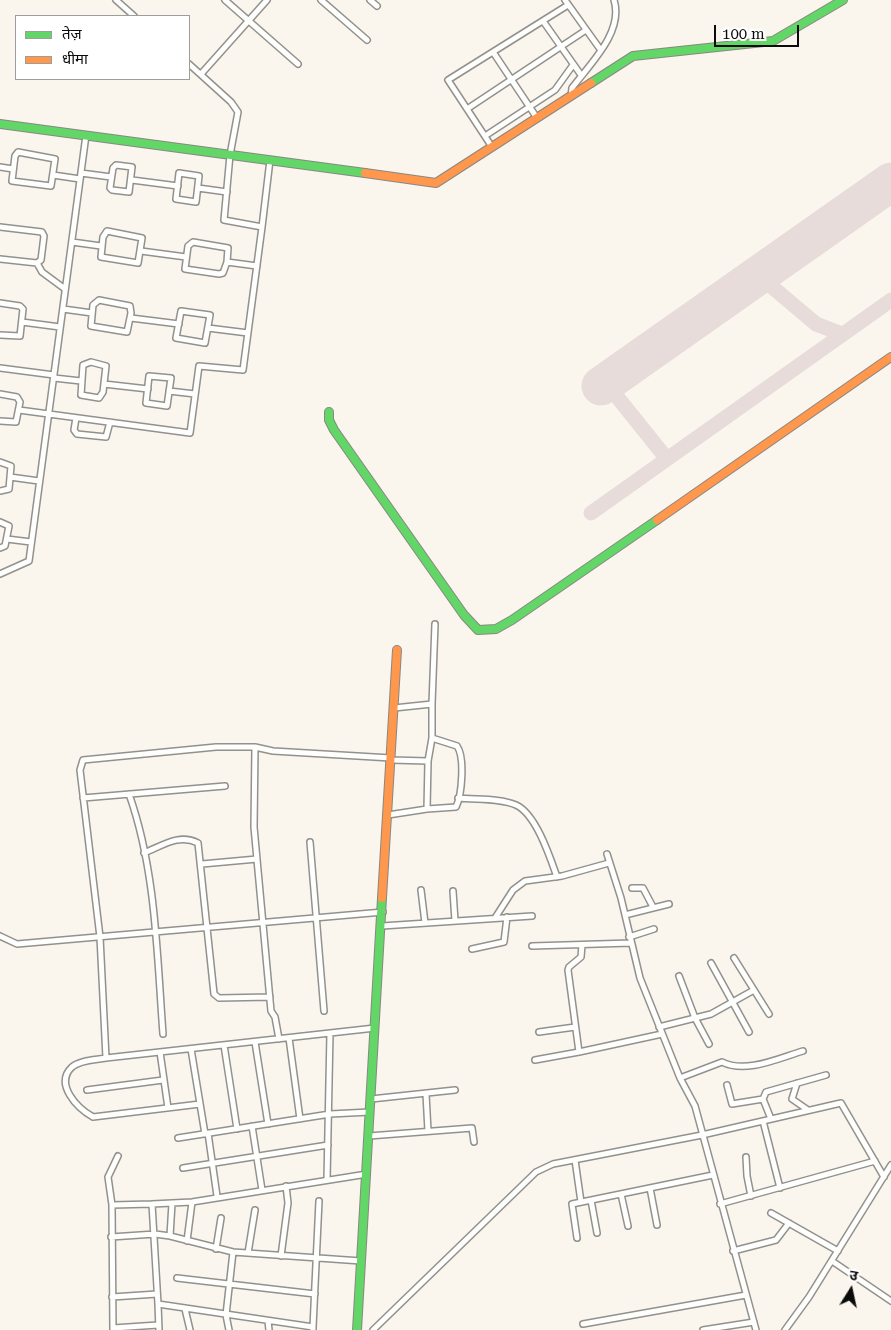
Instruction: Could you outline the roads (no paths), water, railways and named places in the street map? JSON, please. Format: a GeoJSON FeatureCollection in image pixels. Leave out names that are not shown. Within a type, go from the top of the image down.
{"type":"FeatureCollection","features":[{"type":"Feature","properties":{"kind":"street"},"geometry":{"type":"LineString","coordinates":[[116,0],[133,15]]}},
{"type":"Feature","properties":{"kind":"street"},"geometry":{"type":"LineString","coordinates":[[225,0],[298,64]]}},
{"type":"Feature","properties":{"kind":"street"},"geometry":{"type":"LineString","coordinates":[[201,74],[267,0]]}},
{"type":"Feature","properties":{"kind":"street"},"geometry":{"type":"LineString","coordinates":[[321,0],[367,40]]}},
{"type":"Feature","properties":{"kind":"street"},"geometry":{"type":"LineString","coordinates":[[370,0],[377,6]]}},
{"type":"Feature","properties":{"kind":"street"},"geometry":{"type":"LineString","coordinates":[[571,96],[572,88],[616,23],[617,14],[614,0]]}},
{"type":"Feature","properties":{"kind":"street"},"geometry":{"type":"LineString","coordinates":[[0,124],[436,183],[632,56],[773,41],[843,0]]}},
{"type":"Feature","properties":{"kind":"street"},"geometry":{"type":"LineString","coordinates":[[492,147],[448,80],[543,21],[566,3],[600,49]]}},
{"type":"Feature","properties":{"kind":"street"},"geometry":{"type":"LineString","coordinates":[[543,21],[560,48],[581,75]]}},
{"type":"Feature","properties":{"kind":"street"},"geometry":{"type":"LineString","coordinates":[[467,109],[586,30]]}},
{"type":"Feature","properties":{"kind":"street"},"geometry":{"type":"LineString","coordinates":[[493,52],[537,118]]}},
{"type":"Feature","properties":{"kind":"street"},"geometry":{"type":"LineString","coordinates":[[190,65],[237,109],[230,155],[224,220],[262,228]]}},
{"type":"Feature","properties":{"kind":"street"},"geometry":{"type":"LineString","coordinates":[[485,136],[555,90],[573,65]]}},
{"type":"Feature","properties":{"kind":"street"},"geometry":{"type":"LineString","coordinates":[[0,574],[29,561],[86,135]]}},
{"type":"Feature","properties":{"kind":"street"},"geometry":{"type":"LineString","coordinates":[[16,154],[53,158],[55,161],[53,175],[52,184],[48,187],[12,181],[16,154]]}},
{"type":"Feature","properties":{"kind":"street"},"geometry":{"type":"LineString","coordinates":[[19,410],[190,433],[198,366],[243,370],[270,160]]}},
{"type":"Feature","properties":{"kind":"street"},"geometry":{"type":"LineString","coordinates":[[116,164],[131,166],[133,169],[130,189],[127,192],[111,190],[112,177],[116,164]]}},
{"type":"Feature","properties":{"kind":"street"},"geometry":{"type":"LineString","coordinates":[[0,167],[13,169]]}},
{"type":"Feature","properties":{"kind":"street"},"geometry":{"type":"LineString","coordinates":[[179,173],[199,176],[196,202],[176,199],[178,186],[179,173]]}},
{"type":"Feature","properties":{"kind":"street"},"geometry":{"type":"LineString","coordinates":[[53,175],[112,177]]}},
{"type":"Feature","properties":{"kind":"street"},"geometry":{"type":"LineString","coordinates":[[132,180],[178,186]]}},
{"type":"Feature","properties":{"kind":"street"},"geometry":{"type":"LineString","coordinates":[[198,188],[227,192]]}},
{"type":"Feature","properties":{"kind":"street"},"geometry":{"type":"LineString","coordinates":[[0,227],[42,232],[44,236],[41,260],[37,264]]}},
{"type":"Feature","properties":{"kind":"street"},"geometry":{"type":"LineString","coordinates":[[107,232],[142,238],[140,260],[136,264],[104,259],[100,254],[102,246],[103,237],[107,232]]}},
{"type":"Feature","properties":{"kind":"street"},"geometry":{"type":"LineString","coordinates":[[72,242],[102,246]]}},
{"type":"Feature","properties":{"kind":"street"},"geometry":{"type":"LineString","coordinates":[[193,242],[228,248],[226,269],[218,274],[190,271],[184,268],[186,257],[189,244],[193,242]]}},
{"type":"Feature","properties":{"kind":"street"},"geometry":{"type":"LineString","coordinates":[[141,251],[186,257]]}},
{"type":"Feature","properties":{"kind":"street"},"geometry":{"type":"LineString","coordinates":[[0,258],[37,264],[42,272],[66,289]]}},
{"type":"Feature","properties":{"kind":"street"},"geometry":{"type":"LineString","coordinates":[[227,262],[257,266]]}},
{"type":"Feature","properties":{"kind":"street"},"geometry":{"type":"LineString","coordinates":[[99,300],[130,306],[130,318],[127,332],[123,333],[91,326],[93,305],[99,300]]}},
{"type":"Feature","properties":{"kind":"street"},"geometry":{"type":"LineString","coordinates":[[0,303],[22,307],[20,336],[0,335]]}},
{"type":"Feature","properties":{"kind":"street"},"geometry":{"type":"LineString","coordinates":[[63,309],[92,313]]}},
{"type":"Feature","properties":{"kind":"street"},"geometry":{"type":"LineString","coordinates":[[181,311],[210,316],[208,328],[206,343],[176,338],[181,311]]}},
{"type":"Feature","properties":{"kind":"street"},"geometry":{"type":"LineString","coordinates":[[130,318],[179,324]]}},
{"type":"Feature","properties":{"kind":"street"},"geometry":{"type":"LineString","coordinates":[[22,322],[60,327]]}},
{"type":"Feature","properties":{"kind":"street"},"geometry":{"type":"LineString","coordinates":[[208,328],[248,333]]}},
{"type":"Feature","properties":{"kind":"street"},"geometry":{"type":"LineString","coordinates":[[329,412],[329,420],[334,430],[464,615],[473,627],[480,631],[492,630],[542,601],[891,357]]}},
{"type":"Feature","properties":{"kind":"street"},"geometry":{"type":"LineString","coordinates":[[84,363],[100,363],[106,366],[102,396],[83,396],[81,380],[84,363]]}},
{"type":"Feature","properties":{"kind":"street"},"geometry":{"type":"LineString","coordinates":[[0,368],[81,380]]}},
{"type":"Feature","properties":{"kind":"street"},"geometry":{"type":"LineString","coordinates":[[150,376],[171,378],[169,391],[168,406],[146,403],[150,376]]}},
{"type":"Feature","properties":{"kind":"street"},"geometry":{"type":"LineString","coordinates":[[104,384],[148,389]]}},
{"type":"Feature","properties":{"kind":"street"},"geometry":{"type":"LineString","coordinates":[[169,391],[195,394]]}},
{"type":"Feature","properties":{"kind":"street"},"geometry":{"type":"LineString","coordinates":[[0,394],[17,397],[20,402],[16,422],[0,421]]}},
{"type":"Feature","properties":{"kind":"street"},"geometry":{"type":"LineString","coordinates":[[76,418],[74,430],[77,434],[106,437],[110,422]]}},
{"type":"Feature","properties":{"kind":"street"},"geometry":{"type":"LineString","coordinates":[[0,462],[10,464],[8,491],[0,491]]}},
{"type":"Feature","properties":{"kind":"street"},"geometry":{"type":"LineString","coordinates":[[10,477],[39,481]]}},
{"type":"Feature","properties":{"kind":"street"},"geometry":{"type":"LineString","coordinates":[[0,522],[8,525],[5,548],[0,548]]}},
{"type":"Feature","properties":{"kind":"street"},"geometry":{"type":"LineString","coordinates":[[7,538],[31,542]]}},
{"type":"Feature","properties":{"kind":"street"},"geometry":{"type":"LineString","coordinates":[[427,809],[428,760],[432,738],[435,624]]}},
{"type":"Feature","properties":{"kind":"street"},"geometry":{"type":"LineString","coordinates":[[357,1330],[397,650]]}},
{"type":"Feature","properties":{"kind":"street"},"geometry":{"type":"LineString","coordinates":[[394,708],[432,704]]}},
{"type":"Feature","properties":{"kind":"street"},"geometry":{"type":"LineString","coordinates":[[388,815],[456,807],[462,757],[460,751],[451,743],[432,738]]}},
{"type":"Feature","properties":{"kind":"street"},"geometry":{"type":"LineString","coordinates":[[106,1058],[100,937],[80,770],[83,760],[216,747],[255,747],[273,751],[428,760]]}},
{"type":"Feature","properties":{"kind":"street"},"geometry":{"type":"LineString","coordinates":[[255,747],[254,827],[271,1011],[275,1017],[279,1039]]}},
{"type":"Feature","properties":{"kind":"street"},"geometry":{"type":"LineString","coordinates":[[83,798],[225,786]]}},
{"type":"Feature","properties":{"kind":"street"},"geometry":{"type":"LineString","coordinates":[[129,794],[136,813],[144,853],[155,932],[163,1034]]}},
{"type":"Feature","properties":{"kind":"street"},"geometry":{"type":"LineString","coordinates":[[458,798],[512,803],[523,809],[538,831],[557,877]]}},
{"type":"Feature","properties":{"kind":"street"},"geometry":{"type":"LineString","coordinates":[[144,853],[172,840],[190,839],[198,843],[202,864],[215,997],[270,996]]}},
{"type":"Feature","properties":{"kind":"street"},"geometry":{"type":"LineString","coordinates":[[310,842],[324,1011]]}},
{"type":"Feature","properties":{"kind":"street"},"geometry":{"type":"LineString","coordinates":[[607,854],[640,978],[680,1078],[694,1106],[756,1330]]}},
{"type":"Feature","properties":{"kind":"street"},"geometry":{"type":"LineString","coordinates":[[202,864],[257,859]]}},
{"type":"Feature","properties":{"kind":"street"},"geometry":{"type":"LineString","coordinates":[[495,918],[518,885],[525,881],[557,877],[609,862]]}},
{"type":"Feature","properties":{"kind":"street"},"geometry":{"type":"LineString","coordinates":[[632,888],[643,888],[653,907]]}},
{"type":"Feature","properties":{"kind":"street"},"geometry":{"type":"LineString","coordinates":[[421,890],[425,923]]}},
{"type":"Feature","properties":{"kind":"street"},"geometry":{"type":"LineString","coordinates":[[453,891],[455,921]]}},
{"type":"Feature","properties":{"kind":"street"},"geometry":{"type":"LineString","coordinates":[[624,915],[669,904]]}},
{"type":"Feature","properties":{"kind":"street"},"geometry":{"type":"LineString","coordinates":[[0,936],[18,944],[382,912]]}},
{"type":"Feature","properties":{"kind":"street"},"geometry":{"type":"LineString","coordinates":[[382,926],[532,916]]}},
{"type":"Feature","properties":{"kind":"street"},"geometry":{"type":"LineString","coordinates":[[472,949],[504,942],[507,917]]}},
{"type":"Feature","properties":{"kind":"street"},"geometry":{"type":"LineString","coordinates":[[532,946],[582,945],[630,940],[654,929]]}},
{"type":"Feature","properties":{"kind":"street"},"geometry":{"type":"LineString","coordinates":[[579,1052],[568,970],[581,957],[582,945]]}},
{"type":"Feature","properties":{"kind":"street"},"geometry":{"type":"LineString","coordinates":[[734,958],[769,1014]]}},
{"type":"Feature","properties":{"kind":"street"},"geometry":{"type":"LineString","coordinates":[[711,963],[749,1032]]}},
{"type":"Feature","properties":{"kind":"street"},"geometry":{"type":"LineString","coordinates":[[679,976],[696,1018],[710,1044]]}},
{"type":"Feature","properties":{"kind":"street"},"geometry":{"type":"LineString","coordinates":[[659,1027],[711,1014],[754,990]]}},
{"type":"Feature","properties":{"kind":"street"},"geometry":{"type":"LineString","coordinates":[[539,1032],[575,1027]]}},
{"type":"Feature","properties":{"kind":"street"},"geometry":{"type":"LineString","coordinates":[[200,1104],[100,1118],[83,1112],[75,1104],[66,1085],[67,1075],[77,1064],[106,1058],[375,1028]]}},
{"type":"Feature","properties":{"kind":"street"},"geometry":{"type":"LineString","coordinates":[[327,1180],[330,1114],[330,1033]]}},
{"type":"Feature","properties":{"kind":"street"},"geometry":{"type":"LineString","coordinates":[[534,1060],[662,1034]]}},
{"type":"Feature","properties":{"kind":"street"},"geometry":{"type":"LineString","coordinates":[[289,1038],[300,1119]]}},
{"type":"Feature","properties":{"kind":"street"},"geometry":{"type":"LineString","coordinates":[[255,1042],[268,1124]]}},
{"type":"Feature","properties":{"kind":"street"},"geometry":{"type":"LineString","coordinates":[[224,1045],[237,1129]]}},
{"type":"Feature","properties":{"kind":"street"},"geometry":{"type":"LineString","coordinates":[[191,1049],[218,1196]]}},
{"type":"Feature","properties":{"kind":"street"},"geometry":{"type":"LineString","coordinates":[[680,1078],[722,1062],[732,1067],[757,1064],[803,1051]]}},
{"type":"Feature","properties":{"kind":"street"},"geometry":{"type":"LineString","coordinates":[[160,1052],[168,1108]]}},
{"type":"Feature","properties":{"kind":"street"},"geometry":{"type":"LineString","coordinates":[[771,1119],[763,1099],[766,1092],[826,1075]]}},
{"type":"Feature","properties":{"kind":"street"},"geometry":{"type":"LineString","coordinates":[[87,1090],[164,1080]]}},
{"type":"Feature","properties":{"kind":"street"},"geometry":{"type":"LineString","coordinates":[[797,1083],[792,1099],[808,1110]]}},
{"type":"Feature","properties":{"kind":"street"},"geometry":{"type":"LineString","coordinates":[[727,1085],[732,1104],[763,1099]]}},
{"type":"Feature","properties":{"kind":"street"},"geometry":{"type":"LineString","coordinates":[[371,1099],[455,1090]]}},
{"type":"Feature","properties":{"kind":"street"},"geometry":{"type":"LineString","coordinates":[[426,1094],[428,1131]]}},
{"type":"Feature","properties":{"kind":"street"},"geometry":{"type":"LineString","coordinates":[[373,1330],[536,1172],[553,1164],[702,1135],[841,1103],[884,1177]]}},
{"type":"Feature","properties":{"kind":"street"},"geometry":{"type":"LineString","coordinates":[[178,1138],[330,1114],[370,1112]]}},
{"type":"Feature","properties":{"kind":"street"},"geometry":{"type":"LineString","coordinates":[[762,1121],[780,1188]]}},
{"type":"Feature","properties":{"kind":"street"},"geometry":{"type":"LineString","coordinates":[[252,1126],[262,1190]]}},
{"type":"Feature","properties":{"kind":"street"},"geometry":{"type":"LineString","coordinates":[[369,1136],[472,1128],[474,1142]]}},
{"type":"Feature","properties":{"kind":"street"},"geometry":{"type":"LineString","coordinates":[[183,1168],[328,1145]]}},
{"type":"Feature","properties":{"kind":"street"},"geometry":{"type":"LineString","coordinates":[[118,1156],[108,1177],[112,1205],[113,1329],[158,1328],[155,1234],[152,1204]]}},
{"type":"Feature","properties":{"kind":"street"},"geometry":{"type":"LineString","coordinates":[[746,1157],[751,1196]]}},
{"type":"Feature","properties":{"kind":"street"},"geometry":{"type":"LineString","coordinates":[[575,1160],[581,1202]]}},
{"type":"Feature","properties":{"kind":"street"},"geometry":{"type":"LineString","coordinates":[[720,1204],[875,1161]]}},
{"type":"Feature","properties":{"kind":"street"},"geometry":{"type":"LineString","coordinates":[[786,1330],[832,1261],[891,1165]]}},
{"type":"Feature","properties":{"kind":"street"},"geometry":{"type":"LineString","coordinates":[[112,1205],[192,1202],[218,1196],[367,1174]]}},
{"type":"Feature","properties":{"kind":"street"},"geometry":{"type":"LineString","coordinates":[[577,1238],[572,1204],[713,1175]]}},
{"type":"Feature","properties":{"kind":"street"},"geometry":{"type":"LineString","coordinates":[[281,1256],[288,1203],[286,1186]]}},
{"type":"Feature","properties":{"kind":"street"},"geometry":{"type":"LineString","coordinates":[[650,1188],[657,1225]]}},
{"type":"Feature","properties":{"kind":"street"},"geometry":{"type":"LineString","coordinates":[[621,1194],[628,1226]]}},
{"type":"Feature","properties":{"kind":"street"},"geometry":{"type":"LineString","coordinates":[[592,1200],[597,1233]]}},
{"type":"Feature","properties":{"kind":"street"},"geometry":{"type":"LineString","coordinates":[[158,1304],[313,1328],[319,1201]]}},
{"type":"Feature","properties":{"kind":"street"},"geometry":{"type":"LineString","coordinates":[[187,1241],[192,1202]]}},
{"type":"Feature","properties":{"kind":"street"},"geometry":{"type":"LineString","coordinates":[[170,1236],[172,1203]]}},
{"type":"Feature","properties":{"kind":"street"},"geometry":{"type":"LineString","coordinates":[[248,1253],[254,1210]]}},
{"type":"Feature","properties":{"kind":"street"},"geometry":{"type":"LineString","coordinates":[[771,1212],[838,1251]]}},
{"type":"Feature","properties":{"kind":"street"},"geometry":{"type":"LineString","coordinates":[[216,1248],[221,1218]]}},
{"type":"Feature","properties":{"kind":"street"},"geometry":{"type":"LineString","coordinates":[[734,1251],[776,1240],[789,1224]]}},
{"type":"Feature","properties":{"kind":"street"},"geometry":{"type":"LineString","coordinates":[[111,1237],[155,1234],[234,1252],[361,1262]]}},
{"type":"Feature","properties":{"kind":"street"},"geometry":{"type":"LineString","coordinates":[[229,1330],[226,1315],[234,1252]]}},
{"type":"Feature","properties":{"kind":"street"},"geometry":{"type":"LineString","coordinates":[[832,1261],[891,1301]]}},
{"type":"Feature","properties":{"kind":"street"},"geometry":{"type":"LineString","coordinates":[[177,1278],[315,1294]]}},
{"type":"Feature","properties":{"kind":"street"},"geometry":{"type":"LineString","coordinates":[[112,1297],[157,1294]]}},
{"type":"Feature","properties":{"kind":"street"},"geometry":{"type":"LineString","coordinates":[[583,1324],[746,1295]]}},
{"type":"Feature","properties":{"kind":"street"},"geometry":{"type":"LineString","coordinates":[[185,1309],[190,1330]]}},
{"type":"Feature","properties":{"kind":"street"},"geometry":{"type":"LineString","coordinates":[[268,1320],[270,1330]]}},
{"type":"Feature","properties":{"kind":"street"},"geometry":{"type":"LineString","coordinates":[[703,1330],[754,1322]]}}]}
